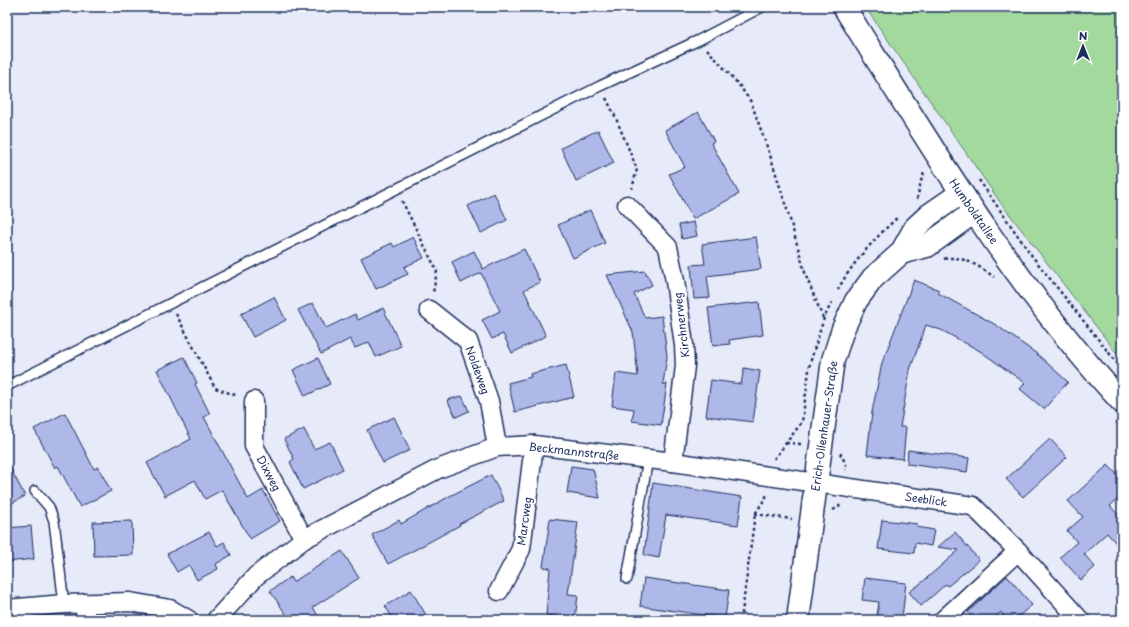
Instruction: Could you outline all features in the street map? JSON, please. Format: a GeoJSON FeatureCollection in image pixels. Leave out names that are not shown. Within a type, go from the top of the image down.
{"type":"FeatureCollection","features":[{"type":"Feature","properties":{"kind":"street","name":"Humboldtallee"},"geometry":{"type":"LineString","coordinates":[[844,7],[960,193],[1048,313],[1122,402]]}},
{"type":"Feature","properties":{"kind":"street","name":"Erich-Ollenhauer-Straße"},"geometry":{"type":"LineString","coordinates":[[798,620],[833,360],[843,329],[856,301],[873,278],[901,252],[915,228],[929,215],[960,193]]}},
{"type":"Feature","properties":{"kind":"street","name":"Kirchnerweg"},"geometry":{"type":"LineString","coordinates":[[627,205],[668,247],[675,281],[684,345],[685,366],[673,462]]}},
{"type":"Feature","properties":{"kind":"street","name":"Erich-Ollenhauer-Straße"},"geometry":{"type":"LineString","coordinates":[[901,252],[927,246],[974,212]]}},
{"type":"Feature","properties":{"kind":"street","name":"Noldeweg"},"geometry":{"type":"LineString","coordinates":[[429,310],[468,341],[489,401],[497,447]]}},
{"type":"Feature","properties":{"kind":"street","name":"Dixweg"},"geometry":{"type":"LineString","coordinates":[[254,401],[254,446],[304,539]]}},
{"type":"Feature","properties":{"kind":"street","name":"Beckmannstraße"},"geometry":{"type":"LineString","coordinates":[[216,620],[256,576],[304,539],[438,470],[497,447],[534,445],[673,462],[816,482]]}},
{"type":"Feature","properties":{"kind":"street","name":"Marcweg"},"geometry":{"type":"LineString","coordinates":[[499,591],[521,548],[534,445]]}},
{"type":"Feature","properties":{"kind":"street","name":"Seeblick"},"geometry":{"type":"LineString","coordinates":[[816,482],[973,506],[1018,551],[1080,620]]}},
{"type":"Feature","properties":{"kind":"street"},"geometry":{"type":"LineString","coordinates":[[943,620],[1018,551]]}},
{"type":"Feature","properties":{"kind":"street"},"geometry":{"type":"LineString","coordinates":[[7,609],[64,604],[85,611],[130,602],[170,609],[189,620]]}},
{"type":"Feature","properties":{"kind":"lane"},"geometry":{"type":"LineString","coordinates":[[7,386],[600,86],[699,40],[762,7]]}},
{"type":"Feature","properties":{"kind":"lane"},"geometry":{"type":"LineString","coordinates":[[627,578],[648,459]]}},
{"type":"Feature","properties":{"kind":"lane"},"geometry":{"type":"LineString","coordinates":[[35,491],[49,507],[54,521],[64,604]]}},
{"type":"Feature","properties":{"kind":"path"},"geometry":{"type":"LineString","coordinates":[[699,40],[739,85],[751,102],[780,187],[806,276],[824,318]]}},
{"type":"Feature","properties":{"kind":"path"},"geometry":{"type":"LineString","coordinates":[[600,86],[615,116],[637,169],[627,205]]}},
{"type":"Feature","properties":{"kind":"path"},"geometry":{"type":"LineString","coordinates":[[978,178],[1032,256],[1117,364]]}},
{"type":"Feature","properties":{"kind":"path"},"geometry":{"type":"LineString","coordinates":[[396,190],[437,271],[429,310]]}},
{"type":"Feature","properties":{"kind":"path"},"geometry":{"type":"LineString","coordinates":[[940,260],[952,257]]}},
{"type":"Feature","properties":{"kind":"path"},"geometry":{"type":"LineString","coordinates":[[170,303],[215,388],[254,401]]}},
{"type":"Feature","properties":{"kind":"path"},"geometry":{"type":"LineString","coordinates":[[838,448],[846,464],[842,487]]}},
{"type":"Feature","properties":{"kind":"path"},"geometry":{"type":"LineString","coordinates":[[741,620],[755,514],[766,497],[770,475]]}},
{"type":"Feature","properties":{"kind":"green space"},"geometry":{"type":"Polygon","coordinates":[[[865,7],[1122,7],[1122,360],[1000,202],[865,7]]]}},
{"type":"Feature","properties":{"kind":"building"},"geometry":{"type":"Polygon","coordinates":[[[698,112],[714,141],[711,143],[739,194],[693,219],[669,174],[685,167],[665,130],[698,112]]]}},
{"type":"Feature","properties":{"kind":"building"},"geometry":{"type":"Polygon","coordinates":[[[598,130],[614,163],[576,181],[561,148],[598,130]]]}},
{"type":"Feature","properties":{"kind":"building"},"geometry":{"type":"Polygon","coordinates":[[[494,193],[507,220],[481,233],[468,206],[494,193]]]}},
{"type":"Feature","properties":{"kind":"building"},"geometry":{"type":"Polygon","coordinates":[[[590,210],[605,243],[573,258],[558,225],[590,210]]]}},
{"type":"Feature","properties":{"kind":"building"},"geometry":{"type":"Polygon","coordinates":[[[694,222],[697,236],[682,239],[679,225],[694,222]]]}},
{"type":"Feature","properties":{"kind":"building"},"geometry":{"type":"Polygon","coordinates":[[[413,237],[424,258],[404,267],[408,274],[376,289],[361,258],[392,243],[394,247],[413,237]]]}},
{"type":"Feature","properties":{"kind":"building"},"geometry":{"type":"Polygon","coordinates":[[[756,237],[761,269],[707,276],[710,298],[694,299],[691,265],[705,264],[702,244],[756,237]]]}},
{"type":"Feature","properties":{"kind":"building"},"geometry":{"type":"Polygon","coordinates":[[[524,249],[540,282],[524,290],[546,336],[512,353],[503,334],[492,339],[482,320],[500,311],[481,273],[461,283],[452,262],[474,251],[483,269],[524,249]]]}},
{"type":"Feature","properties":{"kind":"building"},"geometry":{"type":"Polygon","coordinates":[[[645,271],[652,285],[634,294],[645,318],[662,316],[667,356],[663,384],[667,384],[661,425],[632,421],[634,409],[612,406],[616,373],[638,376],[633,332],[607,275],[645,271]]]}},
{"type":"Feature","properties":{"kind":"building"},"geometry":{"type":"Polygon","coordinates":[[[914,280],[939,290],[938,293],[996,325],[1037,354],[1068,382],[1044,409],[1020,389],[1025,383],[980,351],[941,330],[926,325],[910,370],[900,427],[906,427],[903,459],[867,455],[872,412],[882,363],[914,280]]]}},
{"type":"Feature","properties":{"kind":"building"},"geometry":{"type":"Polygon","coordinates":[[[274,297],[286,320],[253,337],[241,314],[274,297]]]}},
{"type":"Feature","properties":{"kind":"building"},"geometry":{"type":"Polygon","coordinates":[[[759,302],[763,335],[729,340],[730,344],[713,346],[708,308],[759,302]]]}},
{"type":"Feature","properties":{"kind":"building"},"geometry":{"type":"Polygon","coordinates":[[[313,303],[326,328],[355,314],[358,320],[383,308],[401,346],[376,357],[369,342],[355,348],[350,339],[321,354],[298,310],[313,303]]]}},
{"type":"Feature","properties":{"kind":"building"},"geometry":{"type":"Polygon","coordinates":[[[184,357],[210,414],[204,417],[248,499],[263,490],[280,521],[250,539],[222,490],[205,499],[195,480],[165,496],[147,463],[191,439],[157,370],[184,357]]]}},
{"type":"Feature","properties":{"kind":"building"},"geometry":{"type":"Polygon","coordinates":[[[318,358],[330,384],[305,396],[293,370],[318,358]]]}},
{"type":"Feature","properties":{"kind":"building"},"geometry":{"type":"Polygon","coordinates":[[[566,365],[574,397],[515,412],[508,383],[531,377],[530,374],[566,365]]]}},
{"type":"Feature","properties":{"kind":"building"},"geometry":{"type":"Polygon","coordinates":[[[744,368],[760,371],[753,422],[706,416],[711,380],[741,384],[744,368]]]}},
{"type":"Feature","properties":{"kind":"building"},"geometry":{"type":"Polygon","coordinates":[[[462,396],[469,411],[456,417],[447,400],[462,396]]]}},
{"type":"Feature","properties":{"kind":"building"},"geometry":{"type":"Polygon","coordinates":[[[65,413],[94,469],[98,467],[111,491],[80,507],[58,466],[55,468],[34,429],[65,413]]]}},
{"type":"Feature","properties":{"kind":"building"},"geometry":{"type":"Polygon","coordinates":[[[394,417],[410,450],[383,463],[367,430],[394,417]]]}},
{"type":"Feature","properties":{"kind":"building"},"geometry":{"type":"Polygon","coordinates":[[[304,429],[314,449],[330,442],[343,469],[303,489],[290,462],[294,459],[284,439],[304,429]]]}},
{"type":"Feature","properties":{"kind":"building"},"geometry":{"type":"Polygon","coordinates":[[[1050,439],[1067,457],[1023,497],[1006,479],[1050,439]]]}},
{"type":"Feature","properties":{"kind":"building"},"geometry":{"type":"Polygon","coordinates":[[[908,450],[969,458],[967,472],[907,464],[908,450]]]}},
{"type":"Feature","properties":{"kind":"building"},"geometry":{"type":"Polygon","coordinates":[[[7,462],[25,496],[7,506],[7,462]]]}},
{"type":"Feature","properties":{"kind":"building"},"geometry":{"type":"Polygon","coordinates":[[[1108,465],[1122,480],[1122,495],[1110,506],[1122,519],[1122,550],[1107,533],[1084,554],[1095,567],[1081,580],[1060,557],[1077,542],[1067,531],[1083,517],[1068,501],[1108,465]]]}},
{"type":"Feature","properties":{"kind":"building"},"geometry":{"type":"Polygon","coordinates":[[[571,466],[593,469],[600,498],[567,493],[571,466]]]}},
{"type":"Feature","properties":{"kind":"building"},"geometry":{"type":"Polygon","coordinates":[[[491,475],[504,501],[459,524],[460,525],[388,564],[372,535],[399,520],[401,524],[448,497],[491,475]]]}},
{"type":"Feature","properties":{"kind":"building"},"geometry":{"type":"Polygon","coordinates":[[[653,483],[742,497],[738,525],[666,515],[659,558],[644,555],[653,483]]]}},
{"type":"Feature","properties":{"kind":"building"},"geometry":{"type":"Polygon","coordinates":[[[550,519],[578,522],[568,594],[578,595],[575,619],[546,615],[550,568],[543,567],[550,519]]]}},
{"type":"Feature","properties":{"kind":"building"},"geometry":{"type":"Polygon","coordinates":[[[882,520],[918,524],[917,527],[934,530],[931,546],[915,543],[914,553],[878,549],[882,520]]]}},
{"type":"Feature","properties":{"kind":"building"},"geometry":{"type":"Polygon","coordinates":[[[132,521],[133,555],[94,556],[93,522],[132,521]]]}},
{"type":"Feature","properties":{"kind":"building"},"geometry":{"type":"Polygon","coordinates":[[[31,526],[34,559],[7,562],[7,528],[31,526]]]}},
{"type":"Feature","properties":{"kind":"building"},"geometry":{"type":"Polygon","coordinates":[[[209,532],[217,546],[224,542],[231,555],[216,564],[218,569],[197,580],[189,565],[177,572],[167,554],[209,532]]]}},
{"type":"Feature","properties":{"kind":"building"},"geometry":{"type":"Polygon","coordinates":[[[955,532],[979,560],[948,586],[946,584],[921,606],[909,592],[959,550],[938,547],[955,532]]]}},
{"type":"Feature","properties":{"kind":"building"},"geometry":{"type":"Polygon","coordinates":[[[342,551],[359,578],[313,607],[320,620],[290,620],[270,591],[290,577],[293,582],[342,551]]]}},
{"type":"Feature","properties":{"kind":"building"},"geometry":{"type":"Polygon","coordinates":[[[1007,576],[1032,605],[1014,620],[1007,620],[1001,612],[992,620],[975,620],[968,612],[1007,576]]]}},
{"type":"Feature","properties":{"kind":"building"},"geometry":{"type":"Polygon","coordinates":[[[644,578],[729,590],[725,618],[640,606],[644,578]]]}},
{"type":"Feature","properties":{"kind":"building"},"geometry":{"type":"Polygon","coordinates":[[[865,578],[906,583],[902,618],[877,616],[879,602],[862,600],[865,578]]]}},
{"type":"Feature","properties":{"kind":"building"},"geometry":{"type":"Polygon","coordinates":[[[411,590],[429,620],[394,620],[385,606],[411,590]]]}}]}
